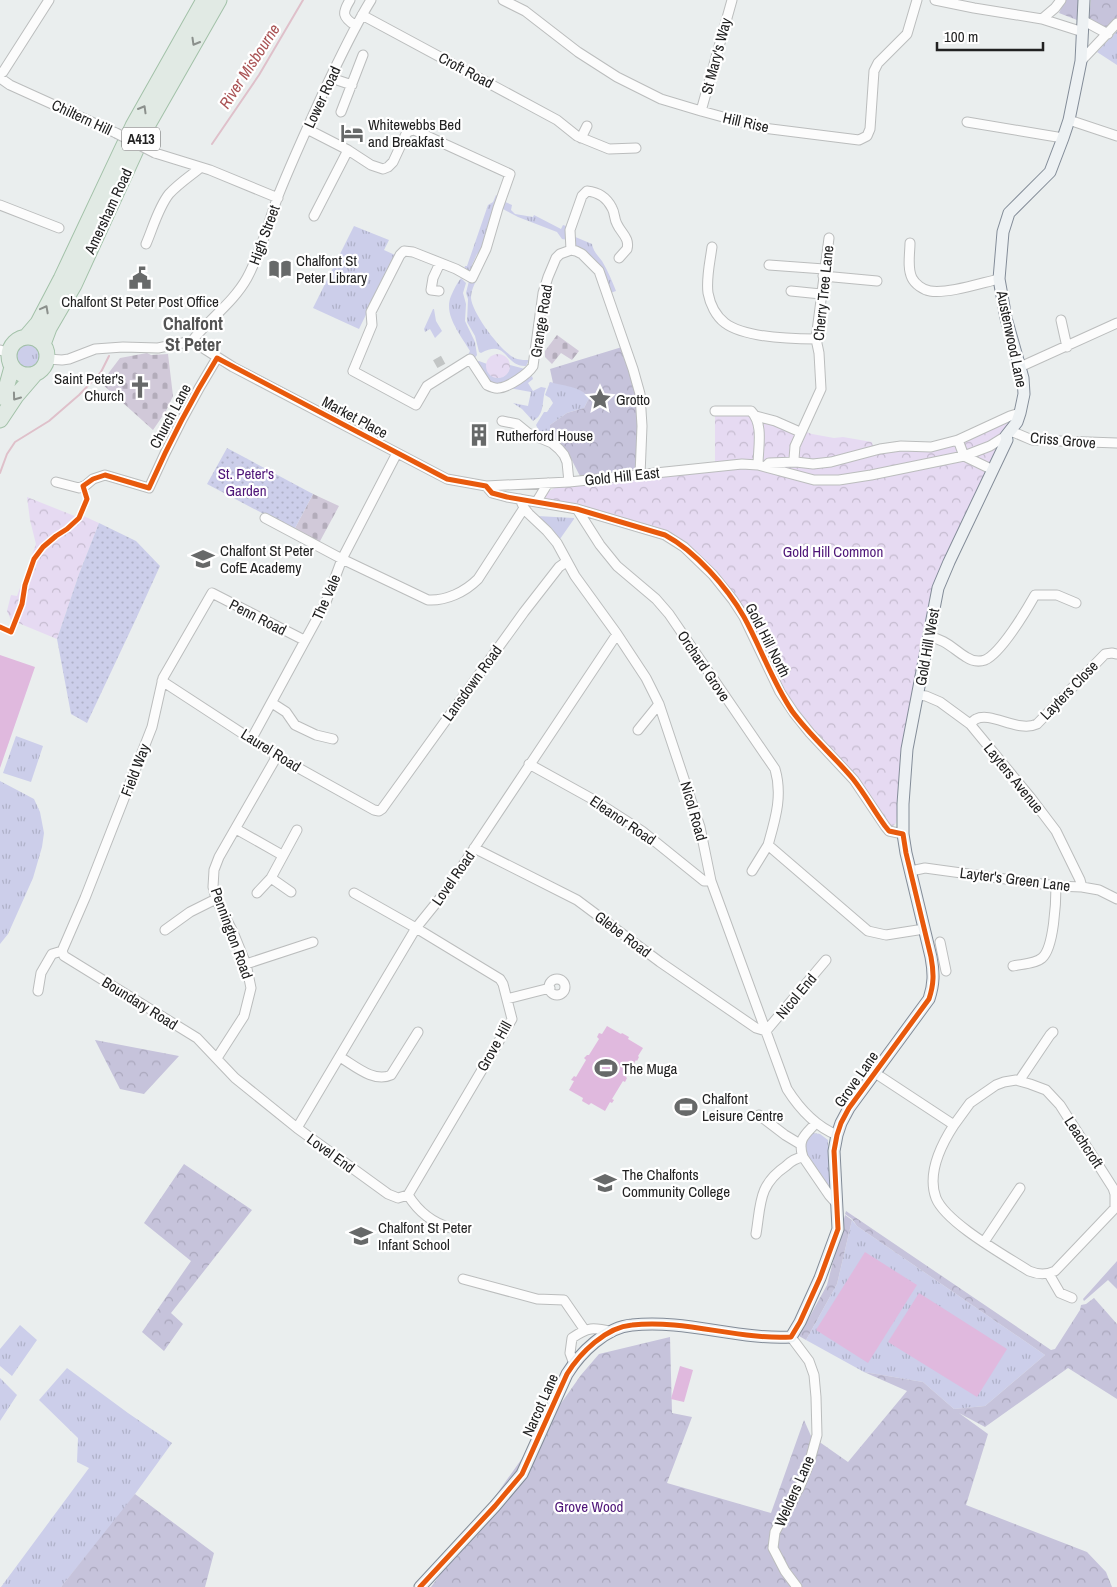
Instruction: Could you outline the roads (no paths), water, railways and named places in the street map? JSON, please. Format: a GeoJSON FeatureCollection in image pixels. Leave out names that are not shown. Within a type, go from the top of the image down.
{"type":"FeatureCollection","features":[{"type":"Feature","properties":{"kind":"highway","name":"Amersham Road"},"geometry":{"type":"LineString","coordinates":[[26,337],[38,323],[61,279],[133,126],[204,0]]}},
{"type":"Feature","properties":{"kind":"highway","name":"Amersham Road"},"geometry":{"type":"LineString","coordinates":[[44,344],[49,328],[74,285],[146,128],[219,0]]}},
{"type":"Feature","properties":{"kind":"highway"},"geometry":{"type":"LineString","coordinates":[[0,420],[16,396],[34,375],[43,369],[48,359],[44,344],[33,337],[26,337]]}},
{"type":"Feature","properties":{"kind":"highway","name":"A413"},"geometry":{"type":"LineString","coordinates":[[0,397],[7,385],[7,357],[15,342],[26,337]]}},
{"type":"Feature","properties":{"kind":"highway"},"geometry":{"type":"LineString","coordinates":[[7,357],[22,375],[34,375]]}},
{"type":"Feature","properties":{"kind":"street"},"geometry":{"type":"LineString","coordinates":[[0,76],[49,0]]}},
{"type":"Feature","properties":{"kind":"street"},"geometry":{"type":"LineString","coordinates":[[350,0],[345,9],[345,16],[348,21],[356,26]]}},
{"type":"Feature","properties":{"kind":"street","name":"Lower Road"},"geometry":{"type":"LineString","coordinates":[[278,198],[331,78],[356,26],[372,0]]}},
{"type":"Feature","properties":{"kind":"street","name":"Hill Rise"},"geometry":{"type":"LineString","coordinates":[[503,0],[524,11],[578,52],[624,82],[661,98],[763,128],[859,140],[867,136],[870,129],[874,71],[878,63],[907,34],[918,0]]}},
{"type":"Feature","properties":{"kind":"street","name":"St Mary's Way"},"geometry":{"type":"LineString","coordinates":[[701,111],[732,0]]}},
{"type":"Feature","properties":{"kind":"street"},"geometry":{"type":"LineString","coordinates":[[935,0],[1083,27],[1108,34]]}},
{"type":"Feature","properties":{"kind":"street"},"geometry":{"type":"LineString","coordinates":[[1042,19],[1061,0]]}},
{"type":"Feature","properties":{"kind":"street","name":"Austenwood Lane"},"geometry":{"type":"LineString","coordinates":[[1008,433],[1020,413],[1024,394],[1020,367],[1006,318],[999,279],[1003,232],[1009,213],[1050,172],[1063,138],[1069,120],[1081,62],[1084,0]]}},
{"type":"Feature","properties":{"kind":"street","name":"Croft Road"},"geometry":{"type":"LineString","coordinates":[[362,15],[557,120],[581,138],[609,149],[636,148]]}},
{"type":"Feature","properties":{"kind":"street"},"geometry":{"type":"LineString","coordinates":[[1081,62],[1117,23]]}},
{"type":"Feature","properties":{"kind":"street"},"geometry":{"type":"LineString","coordinates":[[341,112],[363,55]]}},
{"type":"Feature","properties":{"kind":"street","name":"Chiltern Hill"},"geometry":{"type":"LineString","coordinates":[[0,76],[10,85],[155,152],[210,170],[278,198]]}},
{"type":"Feature","properties":{"kind":"street"},"geometry":{"type":"LineString","coordinates":[[331,78],[352,85]]}},
{"type":"Feature","properties":{"kind":"street"},"geometry":{"type":"LineString","coordinates":[[1069,120],[1117,136]]}},
{"type":"Feature","properties":{"kind":"street"},"geometry":{"type":"LineString","coordinates":[[967,122],[1063,138]]}},
{"type":"Feature","properties":{"kind":"street"},"geometry":{"type":"LineString","coordinates":[[581,138],[587,126]]}},
{"type":"Feature","properties":{"kind":"street","name":"Grange Road"},"geometry":{"type":"LineString","coordinates":[[307,129],[348,150],[371,165],[383,169],[393,162],[406,134],[414,130],[510,174],[486,249],[472,278],[469,278],[463,272],[404,251],[400,254],[371,312],[372,325],[353,371],[416,405],[427,386],[470,359],[483,381],[492,388],[506,386],[531,370],[534,366],[543,292],[556,258],[560,254],[571,250]]}},
{"type":"Feature","properties":{"kind":"street"},"geometry":{"type":"LineString","coordinates":[[314,216],[348,150]]}},
{"type":"Feature","properties":{"kind":"street"},"geometry":{"type":"LineString","coordinates":[[146,244],[158,214],[170,192],[200,168]]}},
{"type":"Feature","properties":{"kind":"street"},"geometry":{"type":"LineString","coordinates":[[618,258],[627,249],[627,240],[616,223],[613,209],[605,198],[595,192],[587,191],[582,196],[570,230],[571,250],[582,254],[599,271],[633,369],[640,394],[642,426],[640,474]]}},
{"type":"Feature","properties":{"kind":"street","name":"High Street"},"geometry":{"type":"LineString","coordinates":[[192,341],[230,302],[246,280],[257,259],[278,198]]}},
{"type":"Feature","properties":{"kind":"street"},"geometry":{"type":"LineString","coordinates":[[0,205],[59,228]]}},
{"type":"Feature","properties":{"kind":"street","name":"Cherry Tree Lane"},"geometry":{"type":"LineString","coordinates":[[802,477],[794,459],[795,446],[821,389],[816,339],[829,238]]}},
{"type":"Feature","properties":{"kind":"street"},"geometry":{"type":"LineString","coordinates":[[910,243],[912,278],[924,290],[931,292],[945,291],[999,279]]}},
{"type":"Feature","properties":{"kind":"street"},"geometry":{"type":"LineString","coordinates":[[712,247],[708,293],[717,315],[726,324],[754,334],[794,339],[816,339]]}},
{"type":"Feature","properties":{"kind":"street"},"geometry":{"type":"LineString","coordinates":[[439,291],[431,290],[433,278],[440,263]]}},
{"type":"Feature","properties":{"kind":"street"},"geometry":{"type":"LineString","coordinates":[[769,265],[877,281]]}},
{"type":"Feature","properties":{"kind":"street"},"geometry":{"type":"LineString","coordinates":[[791,291],[821,294]]}},
{"type":"Feature","properties":{"kind":"street"},"geometry":{"type":"LineString","coordinates":[[1061,320],[1067,347]]}},
{"type":"Feature","properties":{"kind":"street"},"geometry":{"type":"LineString","coordinates":[[1020,367],[1117,323]]}},
{"type":"Feature","properties":{"kind":"street"},"geometry":{"type":"LineString","coordinates":[[48,359],[68,359],[95,349],[123,347],[158,348],[192,341],[218,358]]}},
{"type":"Feature","properties":{"kind":"street","name":"Market Place"},"geometry":{"type":"LineString","coordinates":[[218,358],[447,479],[486,486]]}},
{"type":"Feature","properties":{"kind":"street","name":"Church Lane"},"geometry":{"type":"LineString","coordinates":[[56,482],[79,488],[93,479],[104,475],[149,488],[171,438],[195,394],[218,358]]}},
{"type":"Feature","properties":{"kind":"street"},"geometry":{"type":"LineString","coordinates":[[715,411],[751,411],[756,416],[775,420],[800,432]]}},
{"type":"Feature","properties":{"kind":"street"},"geometry":{"type":"LineString","coordinates":[[756,416],[762,466],[796,462],[813,464],[831,462],[880,449],[901,446],[931,447],[958,440],[1020,413]]}},
{"type":"Feature","properties":{"kind":"street"},"geometry":{"type":"LineString","coordinates":[[502,422],[517,424],[528,433],[552,444],[558,449],[564,455],[567,462],[569,482]]}},
{"type":"Feature","properties":{"kind":"street","name":"Gold Hill East"},"geometry":{"type":"LineString","coordinates":[[486,486],[569,482],[727,465],[762,466],[802,477],[826,481],[839,480],[964,456],[990,446],[1008,433]]}},
{"type":"Feature","properties":{"kind":"street","name":"Criss Grove"},"geometry":{"type":"LineString","coordinates":[[1008,433],[1032,440],[1117,443]]}},
{"type":"Feature","properties":{"kind":"street","name":"Gold Hill West"},"geometry":{"type":"LineString","coordinates":[[911,871],[906,853],[903,804],[907,749],[938,588],[1008,440],[1008,433]]}},
{"type":"Feature","properties":{"kind":"street"},"geometry":{"type":"LineString","coordinates":[[958,440],[964,456],[993,470]]}},
{"type":"Feature","properties":{"kind":"street","name":"The Vale"},"geometry":{"type":"LineString","coordinates":[[252,738],[326,602],[342,559],[397,453]]}},
{"type":"Feature","properties":{"kind":"street"},"geometry":{"type":"LineString","coordinates":[[537,501],[548,483]]}},
{"type":"Feature","properties":{"kind":"street","name":"Gold Hill North"},"geometry":{"type":"LineString","coordinates":[[486,486],[492,493],[577,509],[665,535],[684,548],[724,588],[744,617],[780,692],[794,713],[854,780],[889,831],[904,834]]}},
{"type":"Feature","properties":{"kind":"street","name":"Nicol Road"},"geometry":{"type":"LineString","coordinates":[[520,499],[524,508],[552,537],[566,562],[646,678],[659,704],[700,826],[711,881],[787,1089],[816,1124],[837,1135]]}},
{"type":"Feature","properties":{"kind":"street"},"geometry":{"type":"LineString","coordinates":[[265,518],[342,559],[428,600],[434,600],[450,596],[468,588],[478,579],[524,508]]}},
{"type":"Feature","properties":{"kind":"street","name":"Orchard Grove"},"geometry":{"type":"LineString","coordinates":[[577,509],[617,566],[656,599],[668,614],[775,769],[779,783],[778,812],[768,845],[752,871]]}},
{"type":"Feature","properties":{"kind":"street","name":"Lansdown Road"},"geometry":{"type":"LineString","coordinates":[[382,809],[524,612],[559,567],[566,562]]}},
{"type":"Feature","properties":{"kind":"street","name":"Penn Road"},"geometry":{"type":"LineString","coordinates":[[212,593],[304,640]]}},
{"type":"Feature","properties":{"kind":"street","name":"Field Way"},"geometry":{"type":"LineString","coordinates":[[62,951],[85,898],[152,727],[162,681],[212,593]]}},
{"type":"Feature","properties":{"kind":"street"},"geometry":{"type":"LineString","coordinates":[[929,638],[938,639],[966,657],[974,661],[980,661],[987,659],[1004,642],[1035,596],[1057,595],[1076,603]]}},
{"type":"Feature","properties":{"kind":"street","name":"Lovel Road"},"geometry":{"type":"LineString","coordinates":[[297,1128],[416,928],[445,892],[617,634]]}},
{"type":"Feature","properties":{"kind":"street","name":"Layters Close"},"geometry":{"type":"LineString","coordinates":[[970,724],[976,718],[982,717],[1031,727],[1037,724],[1104,654],[1117,654]]}},
{"type":"Feature","properties":{"kind":"street","name":"Laurel Road"},"geometry":{"type":"LineString","coordinates":[[162,681],[277,756],[374,810],[379,811],[382,809]]}},
{"type":"Feature","properties":{"kind":"street","name":"Layters Avenue"},"geometry":{"type":"LineString","coordinates":[[918,695],[940,702],[970,724],[1056,831],[1082,887]]}},
{"type":"Feature","properties":{"kind":"street"},"geometry":{"type":"LineString","coordinates":[[272,703],[286,712],[295,725],[316,735],[333,739]]}},
{"type":"Feature","properties":{"kind":"street"},"geometry":{"type":"LineString","coordinates":[[638,730],[659,704]]}},
{"type":"Feature","properties":{"kind":"street","name":"Pennington Road"},"geometry":{"type":"LineString","coordinates":[[216,1058],[244,1016],[251,988],[246,964],[233,932],[216,899],[213,887],[214,870],[277,756]]}},
{"type":"Feature","properties":{"kind":"street","name":"Eleanor Road"},"geometry":{"type":"LineString","coordinates":[[529,764],[594,800],[642,831],[704,881],[711,881]]}},
{"type":"Feature","properties":{"kind":"street"},"geometry":{"type":"LineString","coordinates":[[236,829],[282,855]]}},
{"type":"Feature","properties":{"kind":"street"},"geometry":{"type":"LineString","coordinates":[[258,893],[271,878],[297,830]]}},
{"type":"Feature","properties":{"kind":"street"},"geometry":{"type":"LineString","coordinates":[[768,845],[868,931],[886,935],[924,929]]}},
{"type":"Feature","properties":{"kind":"street","name":"Glebe Road"},"geometry":{"type":"LineString","coordinates":[[474,848],[577,900],[660,962],[756,1028],[766,1031]]}},
{"type":"Feature","properties":{"kind":"street","name":"Layter's Green Lane"},"geometry":{"type":"LineString","coordinates":[[911,871],[925,868],[1056,886],[1082,887],[1099,890],[1117,900]]}},
{"type":"Feature","properties":{"kind":"street","name":"Grove Lane"},"geometry":{"type":"LineString","coordinates":[[791,1337],[820,1278],[838,1229],[834,1158],[840,1124],[849,1108],[929,999],[934,984],[936,955],[924,929],[911,871]]}},
{"type":"Feature","properties":{"kind":"street"},"geometry":{"type":"LineString","coordinates":[[271,878],[290,892]]}},
{"type":"Feature","properties":{"kind":"street"},"geometry":{"type":"LineString","coordinates":[[1013,966],[1040,960],[1045,956],[1052,933],[1056,886]]}},
{"type":"Feature","properties":{"kind":"street","name":"Grove Hill"},"geometry":{"type":"LineString","coordinates":[[354,893],[500,979],[512,1019],[408,1195]]}},
{"type":"Feature","properties":{"kind":"street"},"geometry":{"type":"LineString","coordinates":[[165,930],[190,912],[216,899]]}},
{"type":"Feature","properties":{"kind":"street"},"geometry":{"type":"LineString","coordinates":[[246,964],[313,942]]}},
{"type":"Feature","properties":{"kind":"street"},"geometry":{"type":"LineString","coordinates":[[940,942],[936,955],[946,971]]}},
{"type":"Feature","properties":{"kind":"street"},"geometry":{"type":"LineString","coordinates":[[38,991],[41,973],[52,954],[62,951]]}},
{"type":"Feature","properties":{"kind":"street","name":"Boundary Road"},"geometry":{"type":"LineString","coordinates":[[62,951],[64,956],[197,1038],[216,1058]]}},
{"type":"Feature","properties":{"kind":"street","name":"Nicol End"},"geometry":{"type":"LineString","coordinates":[[766,1031],[826,960]]}},
{"type":"Feature","properties":{"kind":"street"},"geometry":{"type":"LineString","coordinates":[[507,999],[550,988]]}},
{"type":"Feature","properties":{"kind":"street"},"geometry":{"type":"LineString","coordinates":[[340,1057],[377,1078],[386,1078],[391,1075],[418,1032]]}},
{"type":"Feature","properties":{"kind":"street"},"geometry":{"type":"LineString","coordinates":[[1053,1032],[1019,1081],[1004,1082],[986,1091],[970,1103],[945,1138],[936,1163],[934,1178],[936,1197],[950,1217],[1029,1272],[1049,1274],[1060,1293],[1072,1298]]}},
{"type":"Feature","properties":{"kind":"street","name":"Lovel End"},"geometry":{"type":"LineString","coordinates":[[216,1058],[235,1078],[297,1128],[388,1194],[398,1198],[408,1195]]}},
{"type":"Feature","properties":{"kind":"street"},"geometry":{"type":"LineString","coordinates":[[875,1073],[954,1125]]}},
{"type":"Feature","properties":{"kind":"street","name":"Leachcroft"},"geometry":{"type":"LineString","coordinates":[[1019,1081],[1046,1090],[1060,1105],[1114,1188],[1115,1194],[1116,1209],[1055,1271],[1049,1274]]}},
{"type":"Feature","properties":{"kind":"street"},"geometry":{"type":"LineString","coordinates":[[760,1114],[785,1135],[800,1144]]}},
{"type":"Feature","properties":{"kind":"street"},"geometry":{"type":"LineString","coordinates":[[816,1124],[804,1136],[800,1144],[803,1157],[829,1195],[838,1204]]}},
{"type":"Feature","properties":{"kind":"street"},"geometry":{"type":"LineString","coordinates":[[756,1234],[763,1193],[767,1184],[775,1174],[796,1158],[803,1157]]}},
{"type":"Feature","properties":{"kind":"street"},"geometry":{"type":"LineString","coordinates":[[984,1242],[1020,1188]]}},
{"type":"Feature","properties":{"kind":"street"},"geometry":{"type":"LineString","coordinates":[[408,1195],[422,1213],[432,1220],[451,1228]]}},
{"type":"Feature","properties":{"kind":"street"},"geometry":{"type":"LineString","coordinates":[[463,1279],[537,1299],[564,1300],[584,1330]]}},
{"type":"Feature","properties":{"kind":"street","name":"Narcot Lane"},"geometry":{"type":"LineString","coordinates":[[420,1587],[522,1474],[565,1379],[574,1364],[591,1345],[612,1332],[630,1325],[665,1325],[771,1338],[791,1337]]}},
{"type":"Feature","properties":{"kind":"street"},"geometry":{"type":"LineString","coordinates":[[574,1364],[570,1353],[572,1338],[584,1330],[597,1328],[612,1332]]}},
{"type":"Feature","properties":{"kind":"street","name":"Welders Lane"},"geometry":{"type":"LineString","coordinates":[[791,1337],[809,1361],[814,1375],[817,1435],[809,1464],[800,1486],[775,1532],[773,1548],[785,1571],[797,1587]]}},
{"type":"Feature","properties":{"kind":"waterway","name":"River Misbourne"},"geometry":{"type":"LineString","coordinates":[[212,144],[259,75],[303,0]]}},
{"type":"Feature","properties":{"kind":"waterway","name":"River Misbourne"},"geometry":{"type":"LineString","coordinates":[[0,473],[7,454],[15,442],[49,421],[79,395],[101,372],[109,356]]}},
{"type":"Feature","properties":{"kind":"tunnel"},"geometry":{"type":"LineString","coordinates":[[437,358],[442,367]]}},
{"type":"Feature","properties":{"kind":"place","name":"Whitewebbs Bed and Breakfast"},"geometry":{"type":"Point","coordinates":[352,133]}},
{"type":"Feature","properties":{"kind":"place","name":"Chalfont St Peter Library"},"geometry":{"type":"Point","coordinates":[280,269]}},
{"type":"Feature","properties":{"kind":"place","name":"Chalfont St Peter Post Office"},"geometry":{"type":"Point","coordinates":[140,278]}},
{"type":"Feature","properties":{"kind":"place","name":"Saint Peter's Church"},"geometry":{"type":"Point","coordinates":[140,387]}},
{"type":"Feature","properties":{"kind":"place","name":"Grotto"},"geometry":{"type":"Point","coordinates":[600,399]}},
{"type":"Feature","properties":{"kind":"place","name":"Rutherford House"},"geometry":{"type":"Point","coordinates":[479,435]}},
{"type":"Feature","properties":{"kind":"place","name":"Chalfont St Peter CofE Academy"},"geometry":{"type":"Point","coordinates":[203,559]}},
{"type":"Feature","properties":{"kind":"place","name":"The Muga"},"geometry":{"type":"Point","coordinates":[606,1068]}},
{"type":"Feature","properties":{"kind":"place","name":"Chalfont Leisure Centre"},"geometry":{"type":"Point","coordinates":[686,1107]}},
{"type":"Feature","properties":{"kind":"place","name":"The Chalfonts Community College"},"geometry":{"type":"Point","coordinates":[605,1183]}},
{"type":"Feature","properties":{"kind":"place","name":"Chalfont St Peter Infant School"},"geometry":{"type":"Point","coordinates":[361,1236]}},
{"type":"Feature","properties":{"kind":"district","name":"Chalfont St Peter"},"geometry":{"type":"Point","coordinates":[193,333]}},
{"type":"Feature","properties":{"kind":"park label","name":"St. Peter's Garden"},"geometry":{"type":"Point","coordinates":[246,482]}},
{"type":"Feature","properties":{"kind":"park label","name":"Gold Hill Common"},"geometry":{"type":"Point","coordinates":[833,551]}},
{"type":"Feature","properties":{"kind":"park label","name":"Grove Wood"},"geometry":{"type":"Point","coordinates":[589,1506]}}]}
